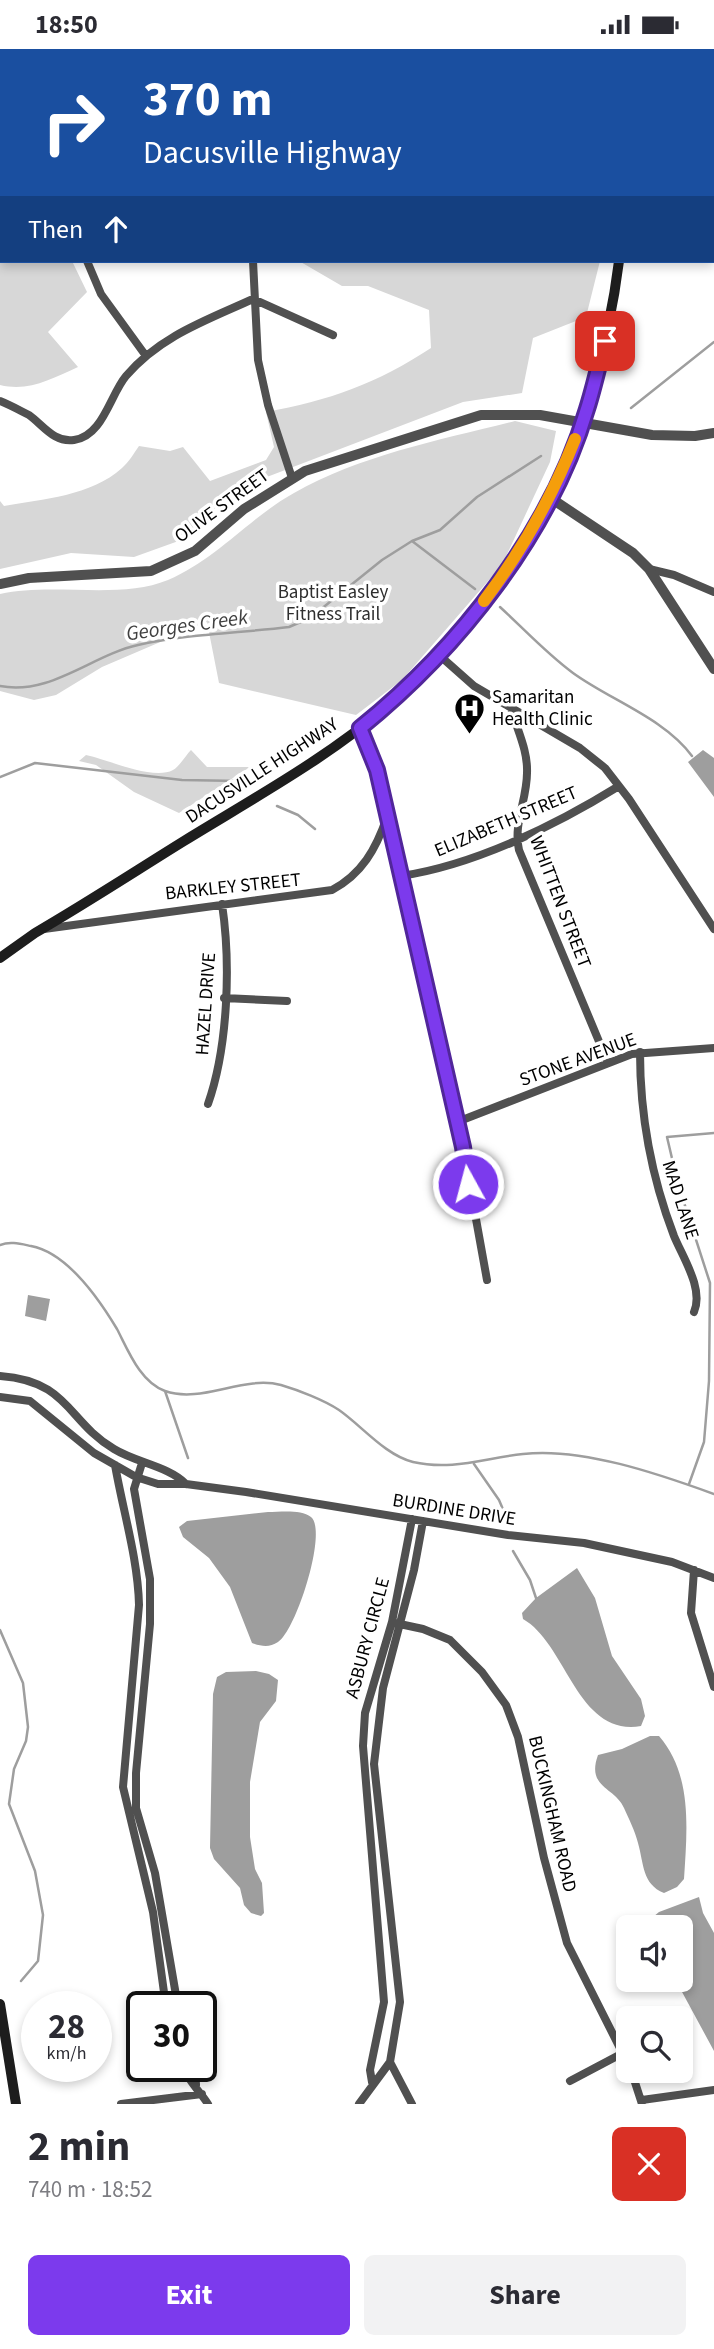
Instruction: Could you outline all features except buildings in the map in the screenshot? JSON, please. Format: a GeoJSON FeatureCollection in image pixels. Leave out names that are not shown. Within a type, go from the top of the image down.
{"type":"FeatureCollection","features":[{"type":"Feature","properties":{"kind":"main road","name":"DACUSVILLE HIGHWAY"},"geometry":{"type":"LineString","coordinates":[[0,958],[311,762],[391,703],[439,655],[518,556],[550,497],[582,421],[605,341],[620,263]]}},
{"type":"Feature","properties":{"kind":"main road"},"geometry":{"type":"LineString","coordinates":[[0,2004],[16,2104]]}},
{"type":"Feature","properties":{"kind":"street"},"geometry":{"type":"LineString","coordinates":[[88,263],[101,294],[146,356]]}},
{"type":"Feature","properties":{"kind":"street"},"geometry":{"type":"LineString","coordinates":[[253,263],[253,299],[260,371],[292,478]]}},
{"type":"Feature","properties":{"kind":"street"},"geometry":{"type":"LineString","coordinates":[[0,401],[32,417],[57,439],[74,440],[90,433],[121,382],[146,356],[182,330],[253,299],[333,335]]}},
{"type":"Feature","properties":{"kind":"street","name":"OLIVE STREET"},"geometry":{"type":"LineString","coordinates":[[0,584],[54,576],[118,575],[151,571],[195,551],[244,509],[304,471],[481,415],[540,415],[662,436],[714,433]]}},
{"type":"Feature","properties":{"kind":"street"},"geometry":{"type":"LineString","coordinates":[[550,497],[633,553],[649,569],[714,669]]}},
{"type":"Feature","properties":{"kind":"street"},"geometry":{"type":"LineString","coordinates":[[649,569],[674,575],[714,592]]}},
{"type":"Feature","properties":{"kind":"street"},"geometry":{"type":"LineString","coordinates":[[439,655],[474,686],[580,748],[619,786],[711,918],[714,929]]}},
{"type":"Feature","properties":{"kind":"street","name":"WHITTEN STREET"},"geometry":{"type":"LineString","coordinates":[[511,708],[525,751],[527,773],[516,838],[554,939],[608,1063]]}},
{"type":"Feature","properties":{"kind":"street"},"geometry":{"type":"LineString","coordinates":[[360,728],[377,770],[457,1122],[487,1280]]}},
{"type":"Feature","properties":{"kind":"street","name":"ELIZABETH STREET"},"geometry":{"type":"LineString","coordinates":[[401,876],[446,867],[566,817],[619,786]]}},
{"type":"Feature","properties":{"kind":"street","name":"BARKLEY STREET"},"geometry":{"type":"LineString","coordinates":[[43,929],[332,890],[349,881],[366,863],[380,839],[387,817]]}},
{"type":"Feature","properties":{"kind":"street","name":"HAZEL DRIVE"},"geometry":{"type":"LineString","coordinates":[[208,1104],[220,1050],[224,998],[226,952],[222,904]]}},
{"type":"Feature","properties":{"kind":"street"},"geometry":{"type":"LineString","coordinates":[[224,998],[287,1001]]}},
{"type":"Feature","properties":{"kind":"street","name":"STONE AVENUE"},"geometry":{"type":"LineString","coordinates":[[457,1122],[640,1052],[714,1048]]}},
{"type":"Feature","properties":{"kind":"street","name":"MAD LANE"},"geometry":{"type":"LineString","coordinates":[[640,1052],[640,1092],[654,1179],[696,1292],[694,1312]]}},
{"type":"Feature","properties":{"kind":"street","name":"BURDINE DRIVE"},"geometry":{"type":"LineString","coordinates":[[0,1376],[19,1377],[52,1391],[113,1448],[142,1463],[176,1474],[186,1484]]}},
{"type":"Feature","properties":{"kind":"street","name":"BURDINE DRIVE"},"geometry":{"type":"LineString","coordinates":[[0,1397],[30,1401],[94,1453],[136,1477],[173,1486],[186,1484],[631,1552],[714,1578]]}},
{"type":"Feature","properties":{"kind":"street"},"geometry":{"type":"LineString","coordinates":[[142,1463],[134,1489],[150,1579],[150,1629],[136,1769],[136,1808],[152,1861],[175,1991]]}},
{"type":"Feature","properties":{"kind":"street"},"geometry":{"type":"LineString","coordinates":[[115,1465],[131,1556],[139,1579],[124,1787],[132,1832],[153,1912],[163,1991]]}},
{"type":"Feature","properties":{"kind":"street","name":"ASBURY CIRCLE"},"geometry":{"type":"LineString","coordinates":[[359,2104],[390,2062],[400,2002],[374,1764],[383,1688],[412,1519]]}},
{"type":"Feature","properties":{"kind":"street","name":"ASBURY CIRCLE"},"geometry":{"type":"LineString","coordinates":[[372,2083],[370,2070],[384,2002],[365,1765],[365,1713],[396,1623],[423,1521]]}},
{"type":"Feature","properties":{"kind":"street"},"geometry":{"type":"LineString","coordinates":[[694,1570],[691,1613],[714,1687]]}},
{"type":"Feature","properties":{"kind":"street"},"geometry":{"type":"LineString","coordinates":[[139,1579],[150,1579]]}},
{"type":"Feature","properties":{"kind":"street","name":"BUCKINGHAM ROAD"},"geometry":{"type":"LineString","coordinates":[[396,1623],[423,1629],[450,1640],[482,1672],[506,1705],[518,1737],[544,1859],[567,1943],[616,2039]]}},
{"type":"Feature","properties":{"kind":"street"},"geometry":{"type":"LineString","coordinates":[[137,1627],[150,1629]]}},
{"type":"Feature","properties":{"kind":"street"},"geometry":{"type":"LineString","coordinates":[[128,1721],[141,1724]]}},
{"type":"Feature","properties":{"kind":"street"},"geometry":{"type":"LineString","coordinates":[[365,1765],[374,1764]]}},
{"type":"Feature","properties":{"kind":"street"},"geometry":{"type":"LineString","coordinates":[[124,1768],[136,1769]]}},
{"type":"Feature","properties":{"kind":"street"},"geometry":{"type":"LineString","coordinates":[[369,1815],[380,1814]]}},
{"type":"Feature","properties":{"kind":"street"},"geometry":{"type":"LineString","coordinates":[[132,1832],[143,1829]]}},
{"type":"Feature","properties":{"kind":"street"},"geometry":{"type":"LineString","coordinates":[[141,1864],[152,1861]]}},
{"type":"Feature","properties":{"kind":"street"},"geometry":{"type":"LineString","coordinates":[[382,1952],[395,1951]]}},
{"type":"Feature","properties":{"kind":"street"},"geometry":{"type":"LineString","coordinates":[[158,1962],[170,1960]]}},
{"type":"Feature","properties":{"kind":"street"},"geometry":{"type":"LineString","coordinates":[[570,2081],[616,2057]]}},
{"type":"Feature","properties":{"kind":"street"},"geometry":{"type":"LineString","coordinates":[[390,2062],[412,2104]]}},
{"type":"Feature","properties":{"kind":"street"},"geometry":{"type":"LineString","coordinates":[[192,2082],[208,2104]]}},
{"type":"Feature","properties":{"kind":"street"},"geometry":{"type":"LineString","coordinates":[[635,2083],[642,2102],[714,2090]]}},
{"type":"Feature","properties":{"kind":"street"},"geometry":{"type":"LineString","coordinates":[[121,2104],[202,2094]]}},
{"type":"Feature","properties":{"kind":"green space"},"geometry":{"type":"Polygon","coordinates":[[[0,263],[73,263],[87,292],[48,332],[78,367],[30,386],[0,385],[0,263]]]}},
{"type":"Feature","properties":{"kind":"green space"},"geometry":{"type":"Polygon","coordinates":[[[302,263],[600,263],[586,317],[533,338],[522,393],[463,402],[259,480],[218,505],[184,539],[134,557],[71,553],[0,569],[0,501],[4,506],[35,501],[96,485],[122,468],[139,446],[170,451],[183,447],[210,481],[266,460],[274,447],[266,412],[352,389],[392,371],[431,348],[429,310],[368,286],[342,286],[302,263]]]}},
{"type":"Feature","properties":{"kind":"green space","name":"Baptist Easley Fitness Trail"},"geometry":{"type":"Polygon","coordinates":[[[515,421],[556,431],[550,462],[502,565],[402,680],[356,715],[219,683],[207,622],[102,667],[56,695],[34,700],[0,691],[0,594],[41,590],[129,589],[168,580],[218,550],[278,503],[346,468],[430,442],[515,421]]]}},
{"type":"Feature","properties":{"kind":"green space"},"geometry":{"type":"Polygon","coordinates":[[[191,750],[207,767],[250,767],[179,813],[134,792],[96,765],[79,761],[86,755],[142,771],[164,773],[173,770],[191,750]]]}},
{"type":"Feature","properties":{"kind":"shaded area"},"geometry":{"type":"Polygon","coordinates":[[[703,750],[714,758],[714,797],[688,762],[703,750]]]}},
{"type":"Feature","properties":{"kind":"shaded area"},"geometry":{"type":"Polygon","coordinates":[[[28,1295],[50,1299],[46,1321],[25,1316],[28,1295]]]}},
{"type":"Feature","properties":{"kind":"shaded area"},"geometry":{"type":"Polygon","coordinates":[[[268,1512],[307,1514],[315,1526],[316,1541],[308,1581],[293,1620],[278,1642],[265,1646],[252,1643],[230,1587],[209,1558],[183,1537],[179,1527],[187,1521],[268,1512]]]}},
{"type":"Feature","properties":{"kind":"shaded area"},"geometry":{"type":"Polygon","coordinates":[[[577,1568],[595,1598],[612,1656],[641,1699],[645,1716],[641,1726],[619,1726],[602,1717],[587,1704],[551,1648],[538,1631],[523,1619],[522,1613],[536,1598],[577,1568]]]}},
{"type":"Feature","properties":{"kind":"shaded area"},"geometry":{"type":"Polygon","coordinates":[[[256,1671],[269,1674],[278,1680],[276,1701],[260,1722],[250,1782],[250,1837],[255,1869],[262,1883],[264,1913],[261,1916],[251,1913],[244,1905],[240,1888],[214,1859],[210,1848],[213,1694],[217,1677],[226,1672],[256,1671]]]}},
{"type":"Feature","properties":{"kind":"shaded area"},"geometry":{"type":"Polygon","coordinates":[[[650,1736],[659,1736],[670,1751],[678,1768],[685,1804],[684,1879],[677,1887],[664,1893],[648,1879],[624,1808],[599,1781],[595,1766],[598,1755],[622,1749],[650,1736]]]}},
{"type":"Feature","properties":{"kind":"shaded area"},"geometry":{"type":"Polygon","coordinates":[[[699,1897],[703,1913],[714,1933],[714,2051],[693,2012],[693,2006],[690,2006],[682,1992],[693,1992],[693,1915],[655,1915],[699,1897]]]}},
{"type":"Feature","properties":{"kind":"waterway","name":"Georges Creek"},"geometry":{"type":"LineString","coordinates":[[631,408],[714,342]]}},
{"type":"Feature","properties":{"kind":"waterway","name":"Georges Creek"},"geometry":{"type":"LineString","coordinates":[[0,686],[18,688],[54,680],[121,650],[157,641],[289,627],[310,618],[382,560],[412,541],[440,530],[477,497],[541,456]]}},
{"type":"Feature","properties":{"kind":"waterway"},"geometry":{"type":"LineString","coordinates":[[412,541],[475,589]]}},
{"type":"Feature","properties":{"kind":"waterway"},"geometry":{"type":"LineString","coordinates":[[500,607],[563,666],[652,720],[692,756]]}},
{"type":"Feature","properties":{"kind":"waterway"},"geometry":{"type":"LineString","coordinates":[[0,777],[35,763],[182,780],[241,781]]}},
{"type":"Feature","properties":{"kind":"waterway"},"geometry":{"type":"LineString","coordinates":[[277,806],[298,815],[315,829]]}},
{"type":"Feature","properties":{"kind":"waterway"},"geometry":{"type":"LineString","coordinates":[[689,1484],[704,1442],[709,1381],[710,1283],[678,1184],[667,1137],[714,1133]]}},
{"type":"Feature","properties":{"kind":"waterway"},"geometry":{"type":"LineString","coordinates":[[0,1245],[16,1243],[45,1250],[70,1267],[101,1304],[142,1373],[156,1387],[165,1391],[193,1394],[252,1384],[281,1385],[333,1406],[383,1447],[413,1462],[441,1465],[523,1454],[570,1454],[620,1464],[714,1494]]}},
{"type":"Feature","properties":{"kind":"waterway"},"geometry":{"type":"LineString","coordinates":[[165,1391],[188,1458]]}},
{"type":"Feature","properties":{"kind":"waterway"},"geometry":{"type":"LineString","coordinates":[[474,1464],[499,1500],[508,1521]]}},
{"type":"Feature","properties":{"kind":"waterway"},"geometry":{"type":"LineString","coordinates":[[513,1551],[530,1580],[536,1598]]}},
{"type":"Feature","properties":{"kind":"waterway"},"geometry":{"type":"LineString","coordinates":[[0,1630],[23,1683],[28,1727],[26,1741],[14,1769],[9,1804],[35,1871],[43,1915],[38,1961],[21,1981]]}},
{"type":"Feature","properties":{"kind":"slow traffic"},"geometry":{"type":"LineString","coordinates":[[484,601],[518,556],[550,497],[575,439]]}},
{"type":"Feature","properties":{"kind":"place","name":"Samaritan Health Clinic"},"geometry":{"type":"Point","coordinates":[469,735]}},
{"type":"Feature","properties":{"kind":"route"},"geometry":{"type":"LineString","coordinates":[[468,1184],[463,1147],[377,770],[360,728],[391,703],[439,655],[518,556],[550,497],[573,446],[587,411],[605,341]]}}]}
